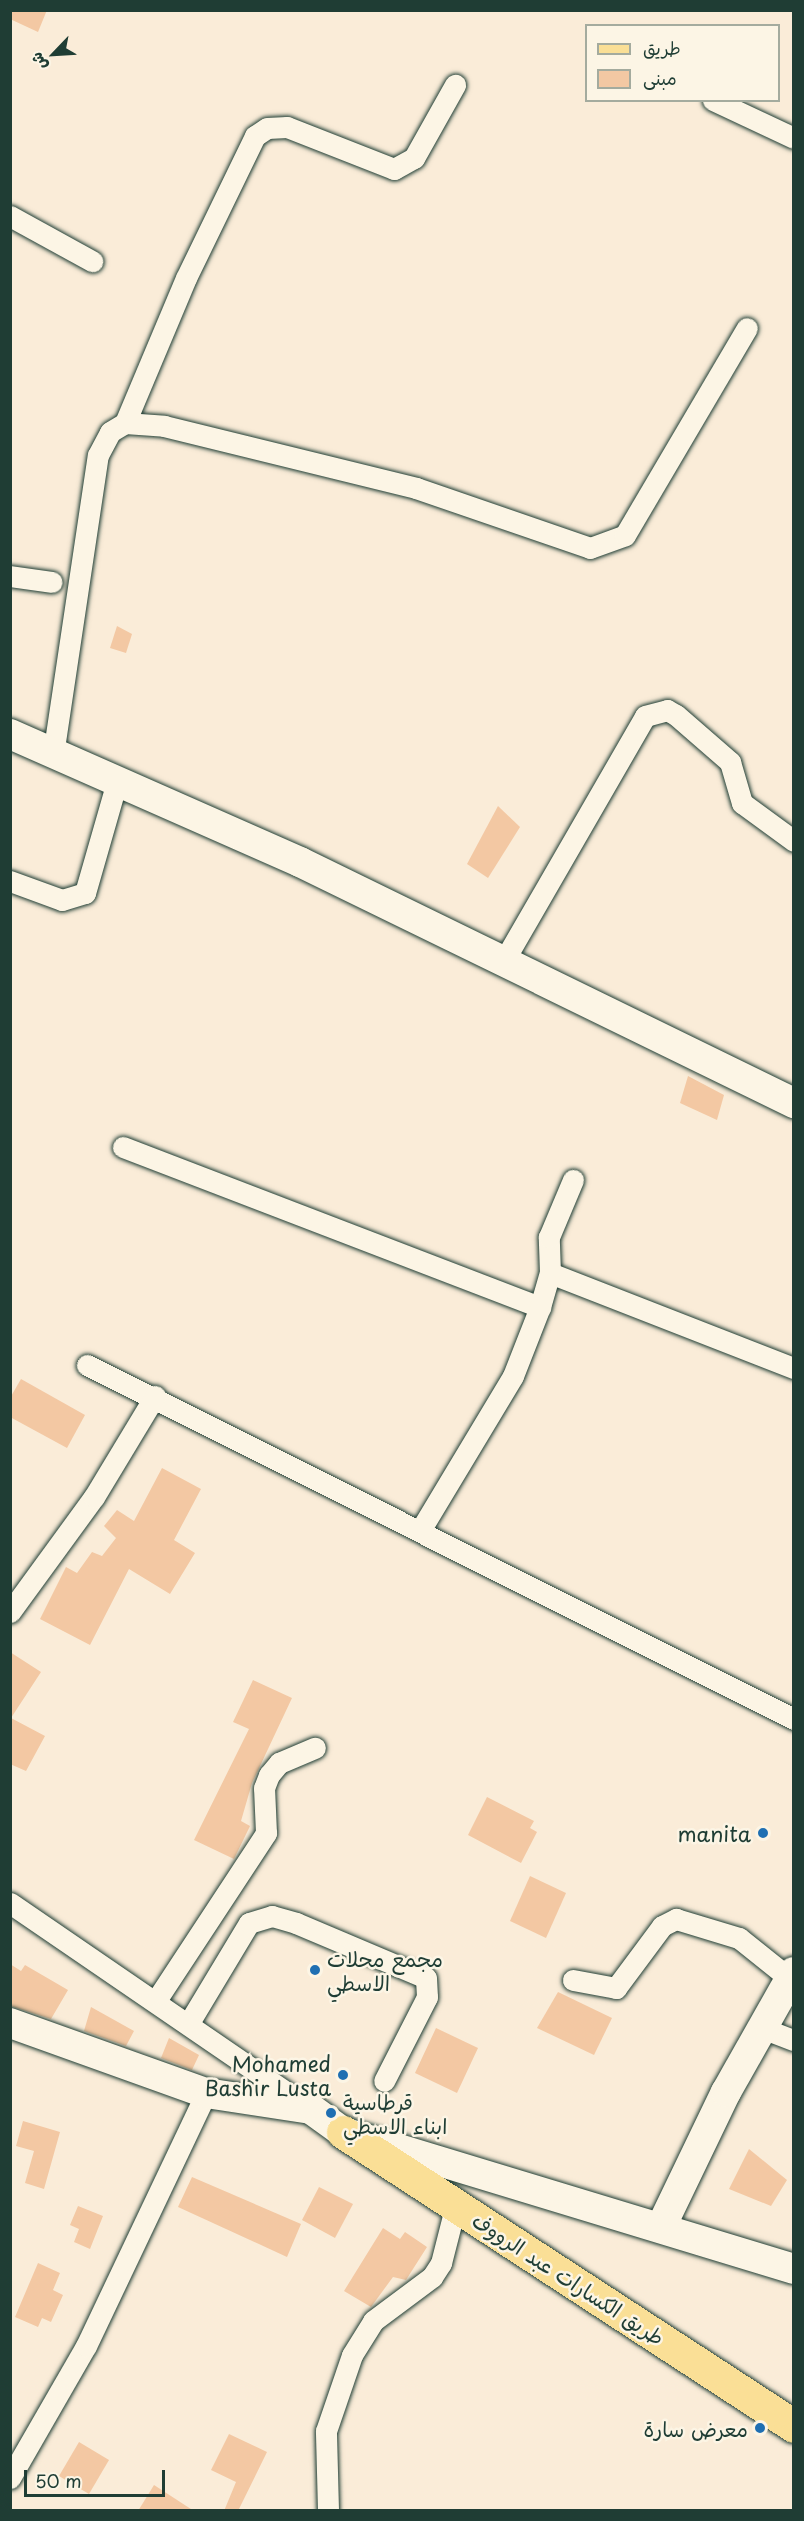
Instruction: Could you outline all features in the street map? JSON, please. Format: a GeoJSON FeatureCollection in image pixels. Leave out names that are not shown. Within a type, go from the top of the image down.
{"type":"FeatureCollection","features":[{"type":"Feature","properties":{"kind":"main road","name":"طريق الكسارات عبد الرووف"},"geometry":{"type":"LineString","coordinates":[[343,2132],[794,2426]]}},
{"type":"Feature","properties":{"kind":"street"},"geometry":{"type":"LineString","coordinates":[[126,423],[186,278],[255,136],[267,128],[287,127],[394,169],[414,158],[455,85]]}},
{"type":"Feature","properties":{"kind":"street"},"geometry":{"type":"LineString","coordinates":[[718,102],[794,138]]}},
{"type":"Feature","properties":{"kind":"street"},"geometry":{"type":"LineString","coordinates":[[10,216],[92,261]]}},
{"type":"Feature","properties":{"kind":"street"},"geometry":{"type":"LineString","coordinates":[[53,755],[98,455],[111,432],[126,423],[164,426],[416,488],[590,548],[626,535],[747,328]]}},
{"type":"Feature","properties":{"kind":"street"},"geometry":{"type":"LineString","coordinates":[[10,576],[52,582]]}},
{"type":"Feature","properties":{"kind":"street"},"geometry":{"type":"LineString","coordinates":[[502,964],[645,716],[667,710],[676,715],[735,769],[742,803],[794,841]]}},
{"type":"Feature","properties":{"kind":"street"},"geometry":{"type":"LineString","coordinates":[[10,734],[116,785],[300,862],[502,964],[794,1103]]}},
{"type":"Feature","properties":{"kind":"street"},"geometry":{"type":"LineString","coordinates":[[10,881],[62,900],[85,893],[116,785]]}},
{"type":"Feature","properties":{"kind":"street"},"geometry":{"type":"LineString","coordinates":[[123,1148],[540,1307]]}},
{"type":"Feature","properties":{"kind":"street"},"geometry":{"type":"LineString","coordinates":[[420,1531],[513,1376],[540,1307],[550,1273],[549,1237],[573,1180]]}},
{"type":"Feature","properties":{"kind":"street"},"geometry":{"type":"LineString","coordinates":[[550,1273],[794,1368]]}},
{"type":"Feature","properties":{"kind":"street"},"geometry":{"type":"LineString","coordinates":[[87,1365],[155,1396],[794,1719]]}},
{"type":"Feature","properties":{"kind":"street"},"geometry":{"type":"LineString","coordinates":[[10,1612],[94,1497],[155,1396]]}},
{"type":"Feature","properties":{"kind":"street"},"geometry":{"type":"LineString","coordinates":[[158,2000],[266,1833],[264,1788],[269,1775],[279,1763],[315,1748]]}},
{"type":"Feature","properties":{"kind":"street"},"geometry":{"type":"LineString","coordinates":[[10,1904],[190,2021],[343,2132],[794,2269]]}},
{"type":"Feature","properties":{"kind":"street"},"geometry":{"type":"LineString","coordinates":[[190,2021],[249,1923],[272,1916],[296,1923],[426,1978],[427,1997],[384,2081]]}},
{"type":"Feature","properties":{"kind":"street"},"geometry":{"type":"LineString","coordinates":[[573,1980],[616,1988],[662,1926],[676,1919],[739,1938],[791,1975],[661,2227]]}},
{"type":"Feature","properties":{"kind":"street"},"geometry":{"type":"LineString","coordinates":[[10,2023],[206,2093],[311,2109]]}},
{"type":"Feature","properties":{"kind":"street"},"geometry":{"type":"LineString","coordinates":[[762,2028],[794,2040]]}},
{"type":"Feature","properties":{"kind":"street"},"geometry":{"type":"LineString","coordinates":[[10,2478],[86,2346],[206,2093]]}},
{"type":"Feature","properties":{"kind":"street"},"geometry":{"type":"LineString","coordinates":[[328,2511],[326,2432],[352,2355],[373,2321],[432,2277],[441,2263],[456,2204]]}},
{"type":"Feature","properties":{"kind":"building"},"geometry":{"type":"Polygon","coordinates":[[[10,10],[47,10],[38,32],[10,19],[10,10]]]}},
{"type":"Feature","properties":{"kind":"building"},"geometry":{"type":"Polygon","coordinates":[[[117,626],[132,634],[126,653],[110,648],[117,626]]]}},
{"type":"Feature","properties":{"kind":"building"},"geometry":{"type":"Polygon","coordinates":[[[498,806],[520,827],[488,878],[467,864],[498,806]]]}},
{"type":"Feature","properties":{"kind":"building"},"geometry":{"type":"Polygon","coordinates":[[[688,1076],[724,1095],[717,1120],[680,1103],[688,1076]]]}},
{"type":"Feature","properties":{"kind":"building"},"geometry":{"type":"Polygon","coordinates":[[[21,1379],[85,1415],[67,1448],[10,1417],[10,1398],[21,1379]]]}},
{"type":"Feature","properties":{"kind":"building"},"geometry":{"type":"Polygon","coordinates":[[[162,1468],[201,1489],[174,1540],[195,1553],[170,1594],[129,1569],[90,1645],[40,1619],[66,1567],[77,1573],[92,1552],[102,1556],[116,1538],[104,1526],[117,1510],[134,1521],[162,1468]]]}},
{"type":"Feature","properties":{"kind":"building"},"geometry":{"type":"Polygon","coordinates":[[[10,1652],[41,1672],[11,1718],[45,1736],[26,1771],[10,1764],[10,1652]]]}},
{"type":"Feature","properties":{"kind":"building"},"geometry":{"type":"Polygon","coordinates":[[[253,1680],[292,1698],[252,1783],[241,1821],[250,1826],[234,1859],[194,1840],[249,1729],[233,1722],[253,1680]]]}},
{"type":"Feature","properties":{"kind":"building"},"geometry":{"type":"Polygon","coordinates":[[[487,1797],[534,1821],[530,1828],[537,1832],[521,1863],[468,1835],[487,1797]]]}},
{"type":"Feature","properties":{"kind":"building"},"geometry":{"type":"Polygon","coordinates":[[[530,1876],[566,1893],[546,1938],[510,1921],[530,1876]]]}},
{"type":"Feature","properties":{"kind":"building"},"geometry":{"type":"Polygon","coordinates":[[[10,1964],[21,1971],[25,1965],[68,1990],[51,2019],[10,2006],[10,1964]]]}},
{"type":"Feature","properties":{"kind":"building"},"geometry":{"type":"Polygon","coordinates":[[[558,1992],[612,2018],[594,2055],[537,2028],[558,1992]]]}},
{"type":"Feature","properties":{"kind":"building"},"geometry":{"type":"Polygon","coordinates":[[[91,2007],[134,2031],[126,2046],[84,2031],[91,2007]]]}},
{"type":"Feature","properties":{"kind":"building"},"geometry":{"type":"Polygon","coordinates":[[[436,2028],[478,2048],[457,2093],[415,2073],[436,2028]]]}},
{"type":"Feature","properties":{"kind":"building"},"geometry":{"type":"Polygon","coordinates":[[[169,2038],[199,2055],[192,2070],[161,2058],[169,2038]]]}},
{"type":"Feature","properties":{"kind":"building"},"geometry":{"type":"Polygon","coordinates":[[[23,2121],[60,2132],[44,2189],[25,2183],[34,2151],[16,2146],[23,2121]]]}},
{"type":"Feature","properties":{"kind":"building"},"geometry":{"type":"Polygon","coordinates":[[[749,2149],[787,2180],[771,2206],[729,2189],[749,2149]]]}},
{"type":"Feature","properties":{"kind":"building"},"geometry":{"type":"Polygon","coordinates":[[[192,2177],[301,2224],[287,2257],[178,2207],[192,2177]]]}},
{"type":"Feature","properties":{"kind":"building"},"geometry":{"type":"Polygon","coordinates":[[[319,2187],[353,2204],[335,2238],[302,2220],[319,2187]]]}},
{"type":"Feature","properties":{"kind":"building"},"geometry":{"type":"Polygon","coordinates":[[[78,2206],[103,2216],[90,2249],[74,2242],[79,2229],[70,2225],[78,2206]]]}},
{"type":"Feature","properties":{"kind":"building"},"geometry":{"type":"Polygon","coordinates":[[[383,2228],[400,2239],[405,2232],[427,2247],[406,2280],[393,2277],[371,2307],[344,2291],[383,2228]]]}},
{"type":"Feature","properties":{"kind":"building"},"geometry":{"type":"Polygon","coordinates":[[[38,2263],[60,2273],[53,2290],[63,2295],[51,2322],[42,2318],[38,2327],[15,2317],[38,2263]]]}},
{"type":"Feature","properties":{"kind":"building"},"geometry":{"type":"Polygon","coordinates":[[[229,2434],[267,2452],[238,2511],[224,2511],[236,2482],[211,2470],[229,2434]]]}},
{"type":"Feature","properties":{"kind":"building"},"geometry":{"type":"Polygon","coordinates":[[[79,2442],[109,2460],[89,2494],[59,2476],[79,2442]]]}},
{"type":"Feature","properties":{"kind":"building"},"geometry":{"type":"Polygon","coordinates":[[[154,2485],[194,2511],[138,2511],[154,2485]]]}},
{"type":"Feature","properties":{"kind":"place","name":"manita"},"geometry":{"type":"Point","coordinates":[763,1833]}},
{"type":"Feature","properties":{"kind":"place","name":"مجمع محلات الاسطي"},"geometry":{"type":"Point","coordinates":[315,1970]}},
{"type":"Feature","properties":{"kind":"place","name":"Mohamed Bashir Lusta"},"geometry":{"type":"Point","coordinates":[343,2075]}},
{"type":"Feature","properties":{"kind":"place","name":"قرطاسية ابناء الاسطي"},"geometry":{"type":"Point","coordinates":[331,2113]}},
{"type":"Feature","properties":{"kind":"place","name":"معرض سارة"},"geometry":{"type":"Point","coordinates":[760,2428]}}]}
